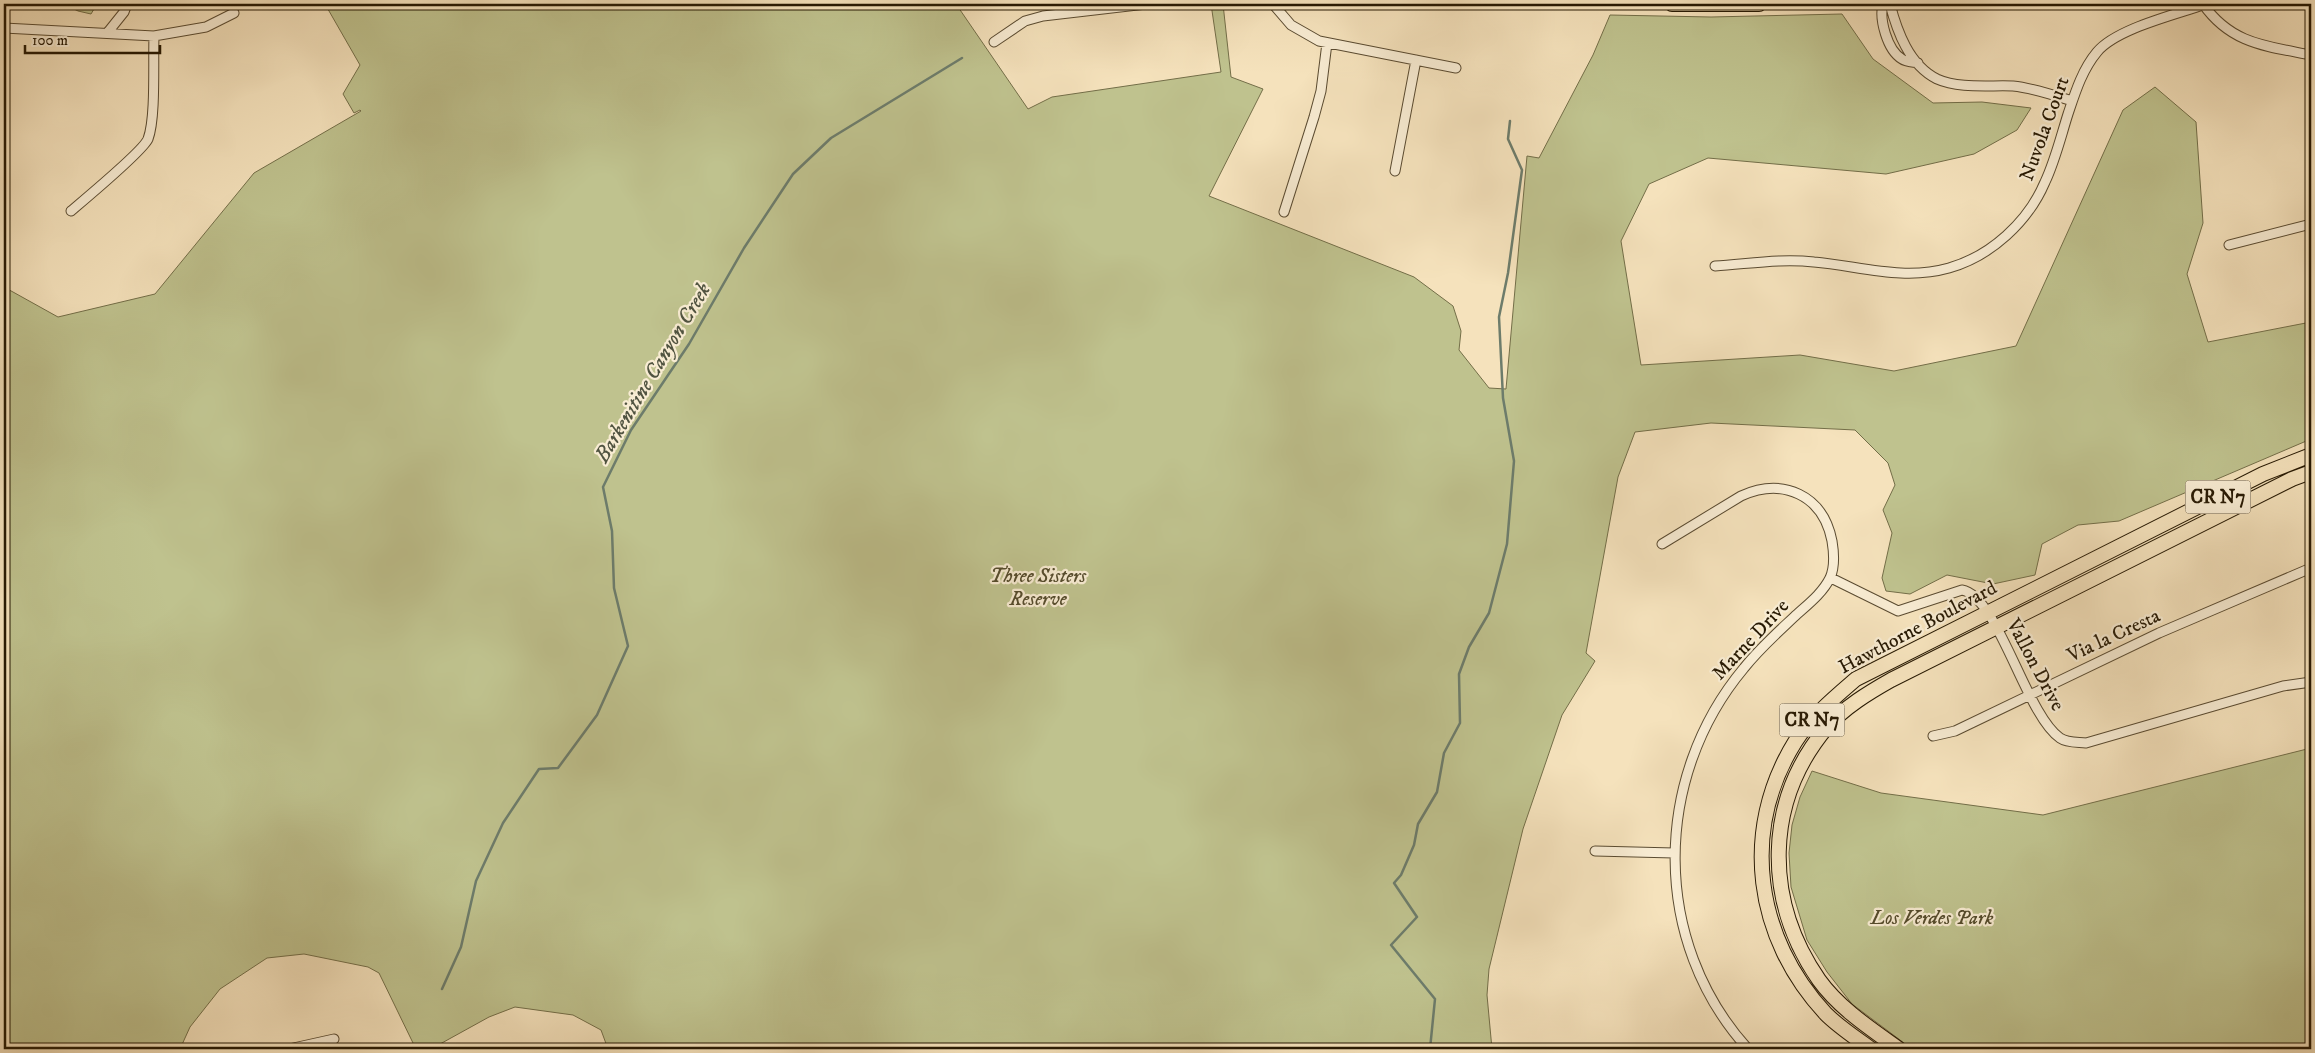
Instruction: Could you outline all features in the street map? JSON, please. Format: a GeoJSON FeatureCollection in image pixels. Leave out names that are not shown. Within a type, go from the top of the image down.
{"type":"FeatureCollection","features":[{"type":"Feature","properties":{"kind":"main road"},"geometry":{"type":"LineString","coordinates":[[1672,4],[1759,4]]}},
{"type":"Feature","properties":{"kind":"main road","name":"Hawthorne Boulevard"},"geometry":{"type":"LineString","coordinates":[[1871,1049],[1827,1015],[1809,994],[1791,966],[1773,929],[1764,895],[1760,855],[1764,819],[1777,778],[1796,741],[1821,710],[1856,680],[2263,474],[2311,455]]}},
{"type":"Feature","properties":{"kind":"main road","name":"Hawthorne Boulevard"},"geometry":{"type":"LineString","coordinates":[[1899,1049],[1836,1000],[1819,980],[1790,929],[1782,900],[1778,870],[1783,814],[1804,760],[1828,727],[1855,702],[1891,680],[2292,479],[2311,472]]}},
{"type":"Feature","properties":{"kind":"main road"},"geometry":{"type":"LineString","coordinates":[[1770,915],[1777,922],[1796,961],[1803,964],[1809,962]]}},
{"type":"Feature","properties":{"kind":"street"},"geometry":{"type":"LineString","coordinates":[[108,32],[124,12],[127,4]]}},
{"type":"Feature","properties":{"kind":"street"},"geometry":{"type":"LineString","coordinates":[[994,42],[1025,21],[1043,16],[1146,4]]}},
{"type":"Feature","properties":{"kind":"street"},"geometry":{"type":"LineString","coordinates":[[1273,4],[1291,24],[1319,41],[1456,68]]}},
{"type":"Feature","properties":{"kind":"street"},"geometry":{"type":"LineString","coordinates":[[1883,4],[1881,13],[1888,38],[1894,50],[1902,60],[1918,63]]}},
{"type":"Feature","properties":{"kind":"street"},"geometry":{"type":"LineString","coordinates":[[1890,4],[1901,40],[1918,63],[1938,79],[1972,85],[2015,86],[2072,101]]}},
{"type":"Feature","properties":{"kind":"street"},"geometry":{"type":"LineString","coordinates":[[2203,4],[2225,28],[2247,42],[2311,55]]}},
{"type":"Feature","properties":{"kind":"street","name":"Nuvola Court"},"geometry":{"type":"LineString","coordinates":[[1715,266],[1800,261],[1889,274],[1907,274],[1949,268],[1967,262],[1995,245],[2012,230],[2037,199],[2046,182],[2079,81],[2097,52],[2123,33],[2203,4]]}},
{"type":"Feature","properties":{"kind":"street"},"geometry":{"type":"LineString","coordinates":[[4,28],[108,32],[154,36],[206,27],[234,13]]}},
{"type":"Feature","properties":{"kind":"street"},"geometry":{"type":"LineString","coordinates":[[71,211],[136,154],[148,139],[152,117],[154,36]]}},
{"type":"Feature","properties":{"kind":"street"},"geometry":{"type":"LineString","coordinates":[[1284,212],[1321,91],[1328,42]]}},
{"type":"Feature","properties":{"kind":"street"},"geometry":{"type":"LineString","coordinates":[[1395,171],[1416,60]]}},
{"type":"Feature","properties":{"kind":"street"},"geometry":{"type":"LineString","coordinates":[[2229,245],[2311,224]]}},
{"type":"Feature","properties":{"kind":"street"},"geometry":{"type":"LineString","coordinates":[[1662,544],[1753,490],[1767,488],[1786,489],[1813,503],[1824,515],[1830,530],[1833,549],[1834,564],[1831,578]]}},
{"type":"Feature","properties":{"kind":"street","name":"Via la Cresta"},"geometry":{"type":"LineString","coordinates":[[1933,736],[1954,731],[2159,633],[2311,568]]}},
{"type":"Feature","properties":{"kind":"street","name":"Vallon Drive"},"geometry":{"type":"LineString","coordinates":[[1831,578],[1898,611],[1962,590],[1971,592],[1976,596],[1996,628],[2044,721],[2052,732],[2062,739],[2086,743],[2283,686],[2311,682]]}},
{"type":"Feature","properties":{"kind":"street","name":"Marne Drive"},"geometry":{"type":"LineString","coordinates":[[1748,1049],[1719,1012],[1690,951],[1682,925],[1676,888],[1674,853],[1684,785],[1705,731],[1723,695],[1768,641],[1820,594],[1831,578]]}},
{"type":"Feature","properties":{"kind":"street"},"geometry":{"type":"LineString","coordinates":[[1595,851],[1674,853]]}},
{"type":"Feature","properties":{"kind":"street"},"geometry":{"type":"LineString","coordinates":[[290,1049],[334,1039]]}},
{"type":"Feature","properties":{"kind":"green space"},"geometry":{"type":"Polygon","coordinates":[[[64,4],[97,4],[91,14],[78,11],[64,4]]]}},
{"type":"Feature","properties":{"kind":"green space","name":"Three Sisters Reserve"},"geometry":{"type":"Polygon","coordinates":[[[325,4],[956,4],[1028,109],[1052,97],[1221,72],[1211,4],[1223,4],[1231,77],[1263,89],[1209,196],[1414,277],[1453,306],[1461,331],[1459,350],[1489,388],[1506,389],[1527,156],[1539,158],[1593,55],[1610,15],[1711,17],[1842,14],[1873,59],[1933,103],[1982,102],[2031,108],[2017,130],[1974,154],[1886,174],[1708,158],[1649,184],[1621,241],[1641,365],[1800,355],[1894,371],[2016,346],[2123,110],[2155,87],[2196,122],[2203,223],[2187,274],[2208,342],[2311,322],[2311,439],[2119,521],[2078,525],[2042,544],[2035,575],[1993,584],[1947,575],[1910,594],[1886,591],[1882,578],[1892,533],[1883,510],[1895,485],[1888,463],[1855,430],[1711,423],[1635,432],[1618,477],[1586,653],[1595,661],[1562,715],[1523,829],[1489,969],[1487,995],[1492,1049],[608,1049],[601,1030],[573,1015],[515,1007],[489,1017],[431,1049],[414,1045],[379,973],[368,967],[304,954],[267,958],[220,989],[190,1027],[180,1049],[4,1049],[4,287],[58,317],[155,294],[254,173],[361,111],[354,113],[343,94],[360,65],[325,4]]]}},
{"type":"Feature","properties":{"kind":"green space","name":"Los Verdes Park"},"geometry":{"type":"Polygon","coordinates":[[[2311,748],[2311,1049],[1912,1049],[1852,1004],[1827,972],[1807,940],[1791,887],[1789,853],[1792,825],[1800,797],[1812,771],[1881,793],[2043,815],[2311,748]]]}},
{"type":"Feature","properties":{"kind":"waterway","name":"Barkenitine Canyon Creek"},"geometry":{"type":"LineString","coordinates":[[442,989],[461,947],[476,881],[503,823],[539,769],[558,768],[597,715],[628,646],[614,588],[612,531],[603,487],[631,430],[689,344],[744,248],[793,174],[831,138],[962,58]]}},
{"type":"Feature","properties":{"kind":"waterway"},"geometry":{"type":"LineString","coordinates":[[1430,1049],[1435,999],[1391,945],[1417,917],[1394,883],[1401,875],[1414,845],[1418,824],[1437,792],[1444,753],[1460,723],[1459,674],[1469,647],[1489,613],[1507,544],[1514,461],[1503,398],[1499,317],[1508,273],[1522,170],[1508,139],[1510,121]]}}]}
